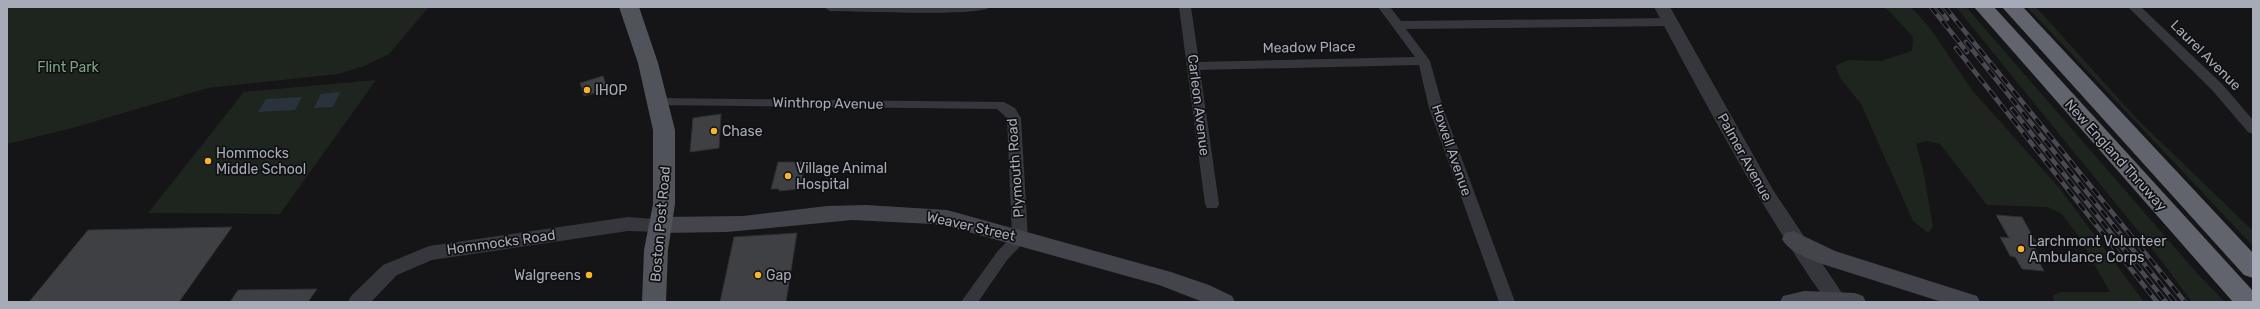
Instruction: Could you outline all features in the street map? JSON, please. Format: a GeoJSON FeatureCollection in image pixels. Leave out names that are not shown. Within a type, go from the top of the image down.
{"type":"FeatureCollection","features":[{"type":"Feature","properties":{"kind":"highway","name":"New England Thruway"},"geometry":{"type":"LineString","coordinates":[[1984,7],[2248,302]]}},
{"type":"Feature","properties":{"kind":"highway","name":"New England Thruway"},"geometry":{"type":"LineString","coordinates":[[2012,7],[2253,269]]}},
{"type":"Feature","properties":{"kind":"main road","name":"Boston Post Road"},"geometry":{"type":"LineString","coordinates":[[629,7],[648,63],[664,130],[664,204],[656,250],[654,302]]}},
{"type":"Feature","properties":{"kind":"main road","name":"Weaver Street"},"geometry":{"type":"LineString","coordinates":[[660,225],[713,225],[795,219],[838,212],[877,212],[947,218],[1163,278],[1201,291],[1224,302]]}},
{"type":"Feature","properties":{"kind":"main road"},"geometry":{"type":"LineString","coordinates":[[1793,239],[1812,251],[1827,257],[1969,302]]}},
{"type":"Feature","properties":{"kind":"main road"},"geometry":{"type":"LineString","coordinates":[[1792,302],[1804,300],[1844,302]]}},
{"type":"Feature","properties":{"kind":"street"},"geometry":{"type":"LineString","coordinates":[[830,7],[962,9],[984,7]]}},
{"type":"Feature","properties":{"kind":"street","name":"Carleon Avenue"},"geometry":{"type":"LineString","coordinates":[[1185,7],[1195,66],[1212,204]]}},
{"type":"Feature","properties":{"kind":"street","name":"Howell Avenue"},"geometry":{"type":"LineString","coordinates":[[1384,7],[1424,61],[1433,90],[1436,108],[1507,302]]}},
{"type":"Feature","properties":{"kind":"street","name":"Laurel Avenue"},"geometry":{"type":"LineString","coordinates":[[2134,7],[2217,87],[2253,129]]}},
{"type":"Feature","properties":{"kind":"street"},"geometry":{"type":"LineString","coordinates":[[1397,25],[1666,15]]}},
{"type":"Feature","properties":{"kind":"street","name":"Palmer Avenue"},"geometry":{"type":"LineString","coordinates":[[1666,15],[1765,195],[1793,239],[1844,302]]}},
{"type":"Feature","properties":{"kind":"street","name":"Meadow Place"},"geometry":{"type":"LineString","coordinates":[[1195,66],[1424,61]]}},
{"type":"Feature","properties":{"kind":"street","name":"Winthrop Avenue"},"geometry":{"type":"LineString","coordinates":[[658,102],[999,105]]}},
{"type":"Feature","properties":{"kind":"street","name":"Plymouth Road"},"geometry":{"type":"LineString","coordinates":[[999,105],[1011,112],[1014,118],[1020,238]]}},
{"type":"Feature","properties":{"kind":"street","name":"Hommocks Road"},"geometry":{"type":"LineString","coordinates":[[358,302],[390,270],[429,254],[628,224],[660,225]]}},
{"type":"Feature","properties":{"kind":"street"},"geometry":{"type":"LineString","coordinates":[[969,302],[1002,256],[1020,238]]}},
{"type":"Feature","properties":{"kind":"green space","name":"Flint Park"},"geometry":{"type":"Polygon","coordinates":[[[7,7],[429,7],[389,54],[364,66],[338,74],[208,88],[76,127],[7,144],[7,7]]]}},
{"type":"Feature","properties":{"kind":"green space"},"geometry":{"type":"Polygon","coordinates":[[[1883,7],[1911,7],[1930,28],[1972,90],[2061,190],[2144,302],[2054,301],[2053,295],[2061,292],[2110,292],[2079,237],[2062,214],[2048,207],[1987,205],[1940,144],[1927,141],[1916,144],[1923,169],[1933,227],[1928,233],[1913,221],[1861,104],[1841,79],[1835,66],[1848,60],[1881,61],[1912,51],[1913,37],[1890,12],[1883,7]]]}},
{"type":"Feature","properties":{"kind":"green space"},"geometry":{"type":"Polygon","coordinates":[[[1956,7],[1966,7],[2197,273],[2225,302],[2192,302],[2148,243],[1956,7]]]}},
{"type":"Feature","properties":{"kind":"green space"},"geometry":{"type":"Polygon","coordinates":[[[2027,7],[2036,7],[2137,119],[2253,231],[2253,246],[2027,7]]]}},
{"type":"Feature","properties":{"kind":"green space"},"geometry":{"type":"Polygon","coordinates":[[[376,80],[280,214],[148,213],[244,92],[376,80]]]}},
{"type":"Feature","properties":{"kind":"shaded area"},"geometry":{"type":"Polygon","coordinates":[[[340,92],[333,107],[314,108],[321,94],[340,92]]]}},
{"type":"Feature","properties":{"kind":"shaded area"},"geometry":{"type":"Polygon","coordinates":[[[302,97],[295,110],[258,112],[266,99],[302,97]]]}},
{"type":"Feature","properties":{"kind":"building"},"geometry":{"type":"Polygon","coordinates":[[[603,76],[608,89],[584,96],[580,83],[603,76]]]}},
{"type":"Feature","properties":{"kind":"building","name":"Chase"},"geometry":{"type":"Polygon","coordinates":[[[721,114],[719,148],[690,152],[693,118],[721,114]]]}},
{"type":"Feature","properties":{"kind":"building","name":"Village Animal Hospital"},"geometry":{"type":"Polygon","coordinates":[[[778,162],[806,162],[799,189],[779,191],[779,189],[771,189],[778,162]]]}},
{"type":"Feature","properties":{"kind":"building","name":"Larchmont Volunteer Ambulance Corps"},"geometry":{"type":"Polygon","coordinates":[[[1996,215],[2022,217],[2036,242],[2031,241],[2040,258],[2037,258],[2044,271],[2022,269],[2015,257],[2010,256],[2000,237],[2009,238],[1996,215]]]}},
{"type":"Feature","properties":{"kind":"building"},"geometry":{"type":"Polygon","coordinates":[[[232,227],[179,302],[29,302],[88,230],[232,227]]]}},
{"type":"Feature","properties":{"kind":"building","name":"Gap"},"geometry":{"type":"Polygon","coordinates":[[[797,233],[786,302],[720,302],[734,237],[797,233]]]}},
{"type":"Feature","properties":{"kind":"building"},"geometry":{"type":"Polygon","coordinates":[[[317,289],[308,302],[230,302],[238,290],[317,289]]]}},
{"type":"Feature","properties":{"kind":"railway"},"geometry":{"type":"LineString","coordinates":[[1931,7],[1967,52]]}},
{"type":"Feature","properties":{"kind":"railway"},"geometry":{"type":"LineString","coordinates":[[1938,7],[1947,19]]}},
{"type":"Feature","properties":{"kind":"railway"},"geometry":{"type":"LineString","coordinates":[[1945,7],[2185,302]]}},
{"type":"Feature","properties":{"kind":"railway"},"geometry":{"type":"LineString","coordinates":[[1966,42],[2175,302]]}},
{"type":"Feature","properties":{"kind":"railway"},"geometry":{"type":"LineString","coordinates":[[1956,48],[2157,302]]}},
{"type":"Feature","properties":{"kind":"railway"},"geometry":{"type":"LineString","coordinates":[[2012,109],[2166,302]]}},
{"type":"Feature","properties":{"kind":"place","name":"IHOP"},"geometry":{"type":"Point","coordinates":[587,90]}},
{"type":"Feature","properties":{"kind":"place","name":"Chase"},"geometry":{"type":"Point","coordinates":[714,131]}},
{"type":"Feature","properties":{"kind":"place","name":"Hommocks Middle School"},"geometry":{"type":"Point","coordinates":[208,161]}},
{"type":"Feature","properties":{"kind":"place","name":"Village Animal Hospital"},"geometry":{"type":"Point","coordinates":[788,176]}},
{"type":"Feature","properties":{"kind":"place","name":"Larchmont Volunteer Ambulance Corps"},"geometry":{"type":"Point","coordinates":[2021,249]}},
{"type":"Feature","properties":{"kind":"place","name":"Walgreens"},"geometry":{"type":"Point","coordinates":[589,275]}},
{"type":"Feature","properties":{"kind":"place","name":"Gap"},"geometry":{"type":"Point","coordinates":[758,275]}}]}
